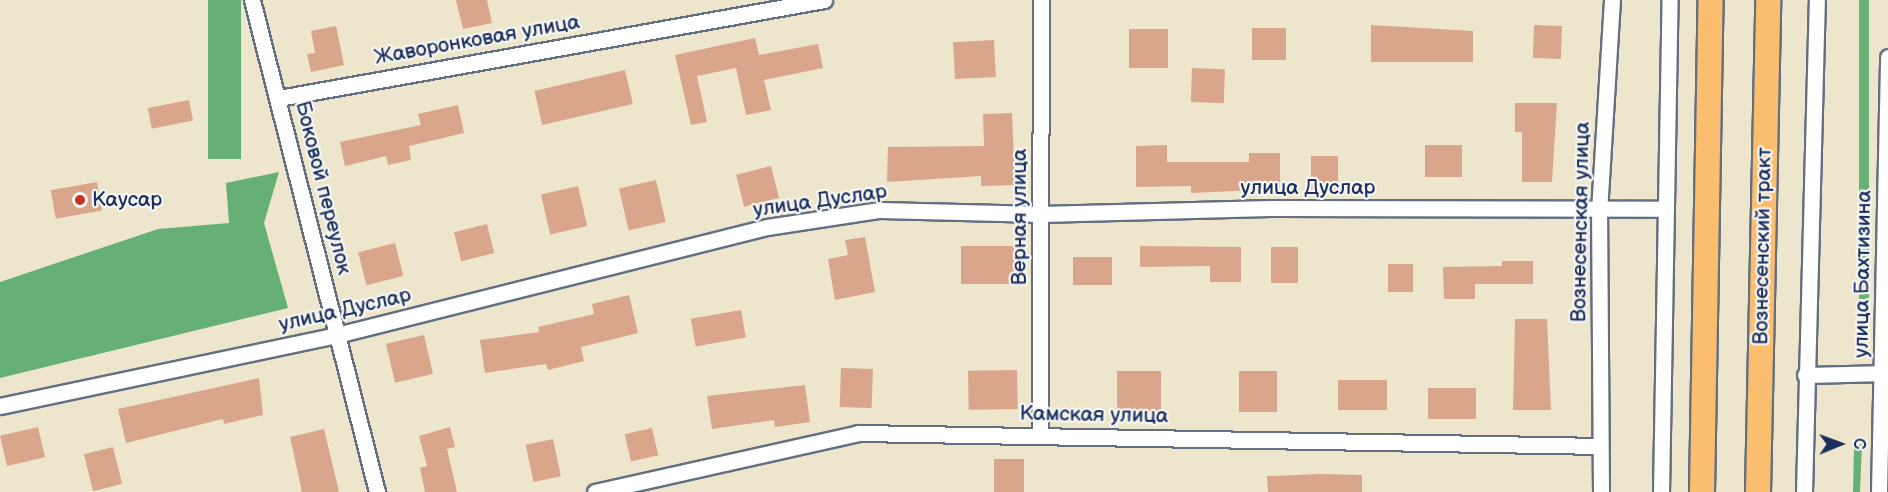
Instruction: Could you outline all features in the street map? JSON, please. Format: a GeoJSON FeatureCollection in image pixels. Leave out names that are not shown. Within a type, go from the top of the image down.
{"type":"FeatureCollection","features":[{"type":"Feature","properties":{"kind":"main road"},"geometry":{"type":"LineString","coordinates":[[1702,492],[1712,0]]}},
{"type":"Feature","properties":{"kind":"main road","name":"Вознесенский тракт"},"geometry":{"type":"LineString","coordinates":[[1758,492],[1768,0]]}},
{"type":"Feature","properties":{"kind":"street","name":"Боковой переулок"},"geometry":{"type":"LineString","coordinates":[[252,0],[279,98],[376,492]]}},
{"type":"Feature","properties":{"kind":"street","name":"Жаворонковая улица"},"geometry":{"type":"LineString","coordinates":[[279,98],[824,0]]}},
{"type":"Feature","properties":{"kind":"street","name":"Верная улица"},"geometry":{"type":"LineString","coordinates":[[1040,434],[1041,0]]}},
{"type":"Feature","properties":{"kind":"street","name":"Вознесенская улица"},"geometry":{"type":"LineString","coordinates":[[1601,492],[1599,212],[1612,0]]}},
{"type":"Feature","properties":{"kind":"street"},"geometry":{"type":"LineString","coordinates":[[1661,492],[1671,0]]}},
{"type":"Feature","properties":{"kind":"street"},"geometry":{"type":"LineString","coordinates":[[1804,492],[1805,375],[1817,0]]}},
{"type":"Feature","properties":{"kind":"street","name":"улица Бахтизина"},"geometry":{"type":"LineString","coordinates":[[1879,492],[1885,373],[1888,57]]}},
{"type":"Feature","properties":{"kind":"street","name":"улица Дуслар"},"geometry":{"type":"LineString","coordinates":[[0,406],[337,335],[767,227],[880,210],[1041,214],[1273,208],[1599,212],[1666,209]]}},
{"type":"Feature","properties":{"kind":"street"},"geometry":{"type":"LineString","coordinates":[[1805,375],[1885,373]]}},
{"type":"Feature","properties":{"kind":"street","name":"Камская улица"},"geometry":{"type":"LineString","coordinates":[[595,492],[858,433],[1040,434],[1600,446]]}},
{"type":"Feature","properties":{"kind":"green space"},"geometry":{"type":"Polygon","coordinates":[[[208,0],[241,0],[241,159],[208,159],[208,0]]]}},
{"type":"Feature","properties":{"kind":"green space"},"geometry":{"type":"Polygon","coordinates":[[[1859,0],[1869,0],[1869,299],[1859,299],[1859,0]]]}},
{"type":"Feature","properties":{"kind":"green space"},"geometry":{"type":"Polygon","coordinates":[[[279,172],[264,223],[288,308],[0,378],[0,282],[158,229],[229,223],[226,183],[279,172]]]}},
{"type":"Feature","properties":{"kind":"green space"},"geometry":{"type":"Polygon","coordinates":[[[1862,444],[1860,492],[1853,492],[1854,447],[1862,444]]]}},
{"type":"Feature","properties":{"kind":"building"},"geometry":{"type":"Polygon","coordinates":[[[456,0],[487,0],[492,23],[463,29],[456,0]]]}},
{"type":"Feature","properties":{"kind":"building"},"geometry":{"type":"Polygon","coordinates":[[[1371,25],[1473,31],[1473,62],[1371,62],[1371,25]]]}},
{"type":"Feature","properties":{"kind":"building"},"geometry":{"type":"Polygon","coordinates":[[[1534,25],[1562,26],[1561,59],[1533,58],[1534,25]]]}},
{"type":"Feature","properties":{"kind":"building"},"geometry":{"type":"Polygon","coordinates":[[[336,26],[344,65],[311,72],[307,54],[315,53],[311,31],[336,26]]]}},
{"type":"Feature","properties":{"kind":"building"},"geometry":{"type":"Polygon","coordinates":[[[1252,28],[1286,28],[1286,60],[1252,60],[1252,28]]]}},
{"type":"Feature","properties":{"kind":"building"},"geometry":{"type":"Polygon","coordinates":[[[1129,29],[1168,29],[1168,68],[1129,68],[1129,29]]]}},
{"type":"Feature","properties":{"kind":"building"},"geometry":{"type":"Polygon","coordinates":[[[755,38],[759,55],[818,44],[823,68],[764,80],[771,110],[746,115],[736,68],[697,76],[707,122],[691,125],[675,55],[755,38]]]}},
{"type":"Feature","properties":{"kind":"building"},"geometry":{"type":"Polygon","coordinates":[[[994,40],[996,77],[955,79],[953,42],[994,40]]]}},
{"type":"Feature","properties":{"kind":"building"},"geometry":{"type":"Polygon","coordinates":[[[1192,68],[1225,69],[1224,103],[1191,102],[1192,68]]]}},
{"type":"Feature","properties":{"kind":"building"},"geometry":{"type":"Polygon","coordinates":[[[625,70],[633,104],[542,125],[534,91],[625,70]]]}},
{"type":"Feature","properties":{"kind":"building"},"geometry":{"type":"Polygon","coordinates":[[[189,100],[193,121],[152,129],[148,108],[189,100]]]}},
{"type":"Feature","properties":{"kind":"building"},"geometry":{"type":"Polygon","coordinates":[[[1515,103],[1557,103],[1552,182],[1522,182],[1522,132],[1515,132],[1515,103]]]}},
{"type":"Feature","properties":{"kind":"building"},"geometry":{"type":"Polygon","coordinates":[[[458,105],[464,133],[409,146],[411,160],[388,165],[386,156],[345,166],[340,142],[421,125],[418,114],[458,105]]]}},
{"type":"Feature","properties":{"kind":"building"},"geometry":{"type":"Polygon","coordinates":[[[1012,113],[1015,185],[981,186],[981,176],[887,182],[888,147],[984,146],[983,114],[1012,113]]]}},
{"type":"Feature","properties":{"kind":"building"},"geometry":{"type":"Polygon","coordinates":[[[1167,145],[1167,162],[1249,162],[1249,153],[1280,153],[1280,189],[1191,193],[1191,186],[1136,187],[1136,146],[1167,145]]]}},
{"type":"Feature","properties":{"kind":"building"},"geometry":{"type":"Polygon","coordinates":[[[1425,145],[1462,145],[1462,177],[1425,177],[1425,145]]]}},
{"type":"Feature","properties":{"kind":"building"},"geometry":{"type":"Polygon","coordinates":[[[1311,156],[1338,156],[1338,192],[1311,192],[1311,156]]]}},
{"type":"Feature","properties":{"kind":"building"},"geometry":{"type":"Polygon","coordinates":[[[771,166],[779,198],[744,207],[736,175],[771,166]]]}},
{"type":"Feature","properties":{"kind":"building"},"geometry":{"type":"Polygon","coordinates":[[[656,180],[666,222],[629,230],[619,189],[656,180]]]}},
{"type":"Feature","properties":{"kind":"building","name":"Каусар"},"geometry":{"type":"Polygon","coordinates":[[[97,182],[102,211],[56,219],[51,190],[97,182]]]}},
{"type":"Feature","properties":{"kind":"building"},"geometry":{"type":"Polygon","coordinates":[[[578,186],[587,226],[550,234],[541,195],[578,186]]]}},
{"type":"Feature","properties":{"kind":"building"},"geometry":{"type":"Polygon","coordinates":[[[487,224],[494,253],[461,261],[454,232],[487,224]]]}},
{"type":"Feature","properties":{"kind":"building"},"geometry":{"type":"Polygon","coordinates":[[[865,237],[875,292],[835,300],[828,259],[848,255],[845,240],[865,237]]]}},
{"type":"Feature","properties":{"kind":"building"},"geometry":{"type":"Polygon","coordinates":[[[395,243],[403,276],[366,285],[358,252],[395,243]]]}},
{"type":"Feature","properties":{"kind":"building"},"geometry":{"type":"Polygon","coordinates":[[[961,246],[1016,246],[1016,284],[961,284],[961,246]]]}},
{"type":"Feature","properties":{"kind":"building"},"geometry":{"type":"Polygon","coordinates":[[[1140,246],[1241,247],[1241,282],[1210,282],[1210,266],[1140,267],[1140,246]]]}},
{"type":"Feature","properties":{"kind":"building"},"geometry":{"type":"Polygon","coordinates":[[[1271,247],[1298,247],[1298,283],[1271,283],[1271,247]]]}},
{"type":"Feature","properties":{"kind":"building"},"geometry":{"type":"Polygon","coordinates":[[[1073,257],[1112,257],[1112,285],[1073,285],[1073,257]]]}},
{"type":"Feature","properties":{"kind":"building"},"geometry":{"type":"Polygon","coordinates":[[[1502,261],[1533,261],[1533,284],[1475,284],[1475,299],[1444,299],[1443,267],[1502,266],[1502,261]]]}},
{"type":"Feature","properties":{"kind":"building"},"geometry":{"type":"Polygon","coordinates":[[[1388,264],[1413,264],[1413,292],[1388,292],[1388,264]]]}},
{"type":"Feature","properties":{"kind":"building"},"geometry":{"type":"Polygon","coordinates":[[[629,295],[638,333],[581,347],[584,361],[548,370],[546,364],[485,373],[480,340],[539,332],[538,327],[594,314],[592,304],[629,295]]]}},
{"type":"Feature","properties":{"kind":"building"},"geometry":{"type":"Polygon","coordinates":[[[741,310],[746,338],[696,346],[691,319],[741,310]]]}},
{"type":"Feature","properties":{"kind":"building"},"geometry":{"type":"Polygon","coordinates":[[[1515,319],[1547,319],[1551,410],[1513,410],[1515,319]]]}},
{"type":"Feature","properties":{"kind":"building"},"geometry":{"type":"Polygon","coordinates":[[[424,335],[433,374],[395,383],[386,344],[424,335]]]}},
{"type":"Feature","properties":{"kind":"building"},"geometry":{"type":"Polygon","coordinates":[[[841,368],[873,369],[872,408],[840,407],[841,368]]]}},
{"type":"Feature","properties":{"kind":"building"},"geometry":{"type":"Polygon","coordinates":[[[1017,370],[1018,409],[969,410],[968,371],[1017,370]]]}},
{"type":"Feature","properties":{"kind":"building"},"geometry":{"type":"Polygon","coordinates":[[[1117,371],[1161,371],[1161,412],[1117,412],[1117,371]]]}},
{"type":"Feature","properties":{"kind":"building"},"geometry":{"type":"Polygon","coordinates":[[[1239,371],[1277,371],[1277,412],[1239,412],[1239,371]]]}},
{"type":"Feature","properties":{"kind":"building"},"geometry":{"type":"Polygon","coordinates":[[[259,378],[263,415],[224,424],[223,419],[126,443],[118,409],[259,378]]]}},
{"type":"Feature","properties":{"kind":"building"},"geometry":{"type":"Polygon","coordinates":[[[1338,380],[1387,380],[1387,410],[1338,410],[1338,380]]]}},
{"type":"Feature","properties":{"kind":"building"},"geometry":{"type":"Polygon","coordinates":[[[805,385],[810,422],[775,427],[774,420],[712,429],[707,396],[805,385]]]}},
{"type":"Feature","properties":{"kind":"building"},"geometry":{"type":"Polygon","coordinates":[[[1428,388],[1476,388],[1476,419],[1428,419],[1428,388]]]}},
{"type":"Feature","properties":{"kind":"building"},"geometry":{"type":"Polygon","coordinates":[[[38,427],[45,457],[7,466],[0,436],[38,427]]]}},
{"type":"Feature","properties":{"kind":"building"},"geometry":{"type":"Polygon","coordinates":[[[450,427],[455,447],[447,449],[457,492],[425,492],[420,468],[427,466],[419,436],[450,427]]]}},
{"type":"Feature","properties":{"kind":"building"},"geometry":{"type":"Polygon","coordinates":[[[652,428],[658,455],[631,462],[625,434],[652,428]]]}},
{"type":"Feature","properties":{"kind":"building"},"geometry":{"type":"Polygon","coordinates":[[[324,429],[339,492],[302,492],[290,437],[324,429]]]}},
{"type":"Feature","properties":{"kind":"building"},"geometry":{"type":"Polygon","coordinates":[[[553,439],[561,476],[534,482],[526,445],[553,439]]]}},
{"type":"Feature","properties":{"kind":"building"},"geometry":{"type":"Polygon","coordinates":[[[113,447],[122,484],[93,491],[84,454],[113,447]]]}},
{"type":"Feature","properties":{"kind":"building"},"geometry":{"type":"Polygon","coordinates":[[[994,459],[1024,459],[1024,492],[994,492],[994,459]]]}},
{"type":"Feature","properties":{"kind":"building"},"geometry":{"type":"Polygon","coordinates":[[[1362,475],[1362,492],[1268,492],[1267,476],[1362,475]]]}},
{"type":"Feature","properties":{"kind":"place","name":"Каусар"},"geometry":{"type":"Point","coordinates":[80,200]}}]}
